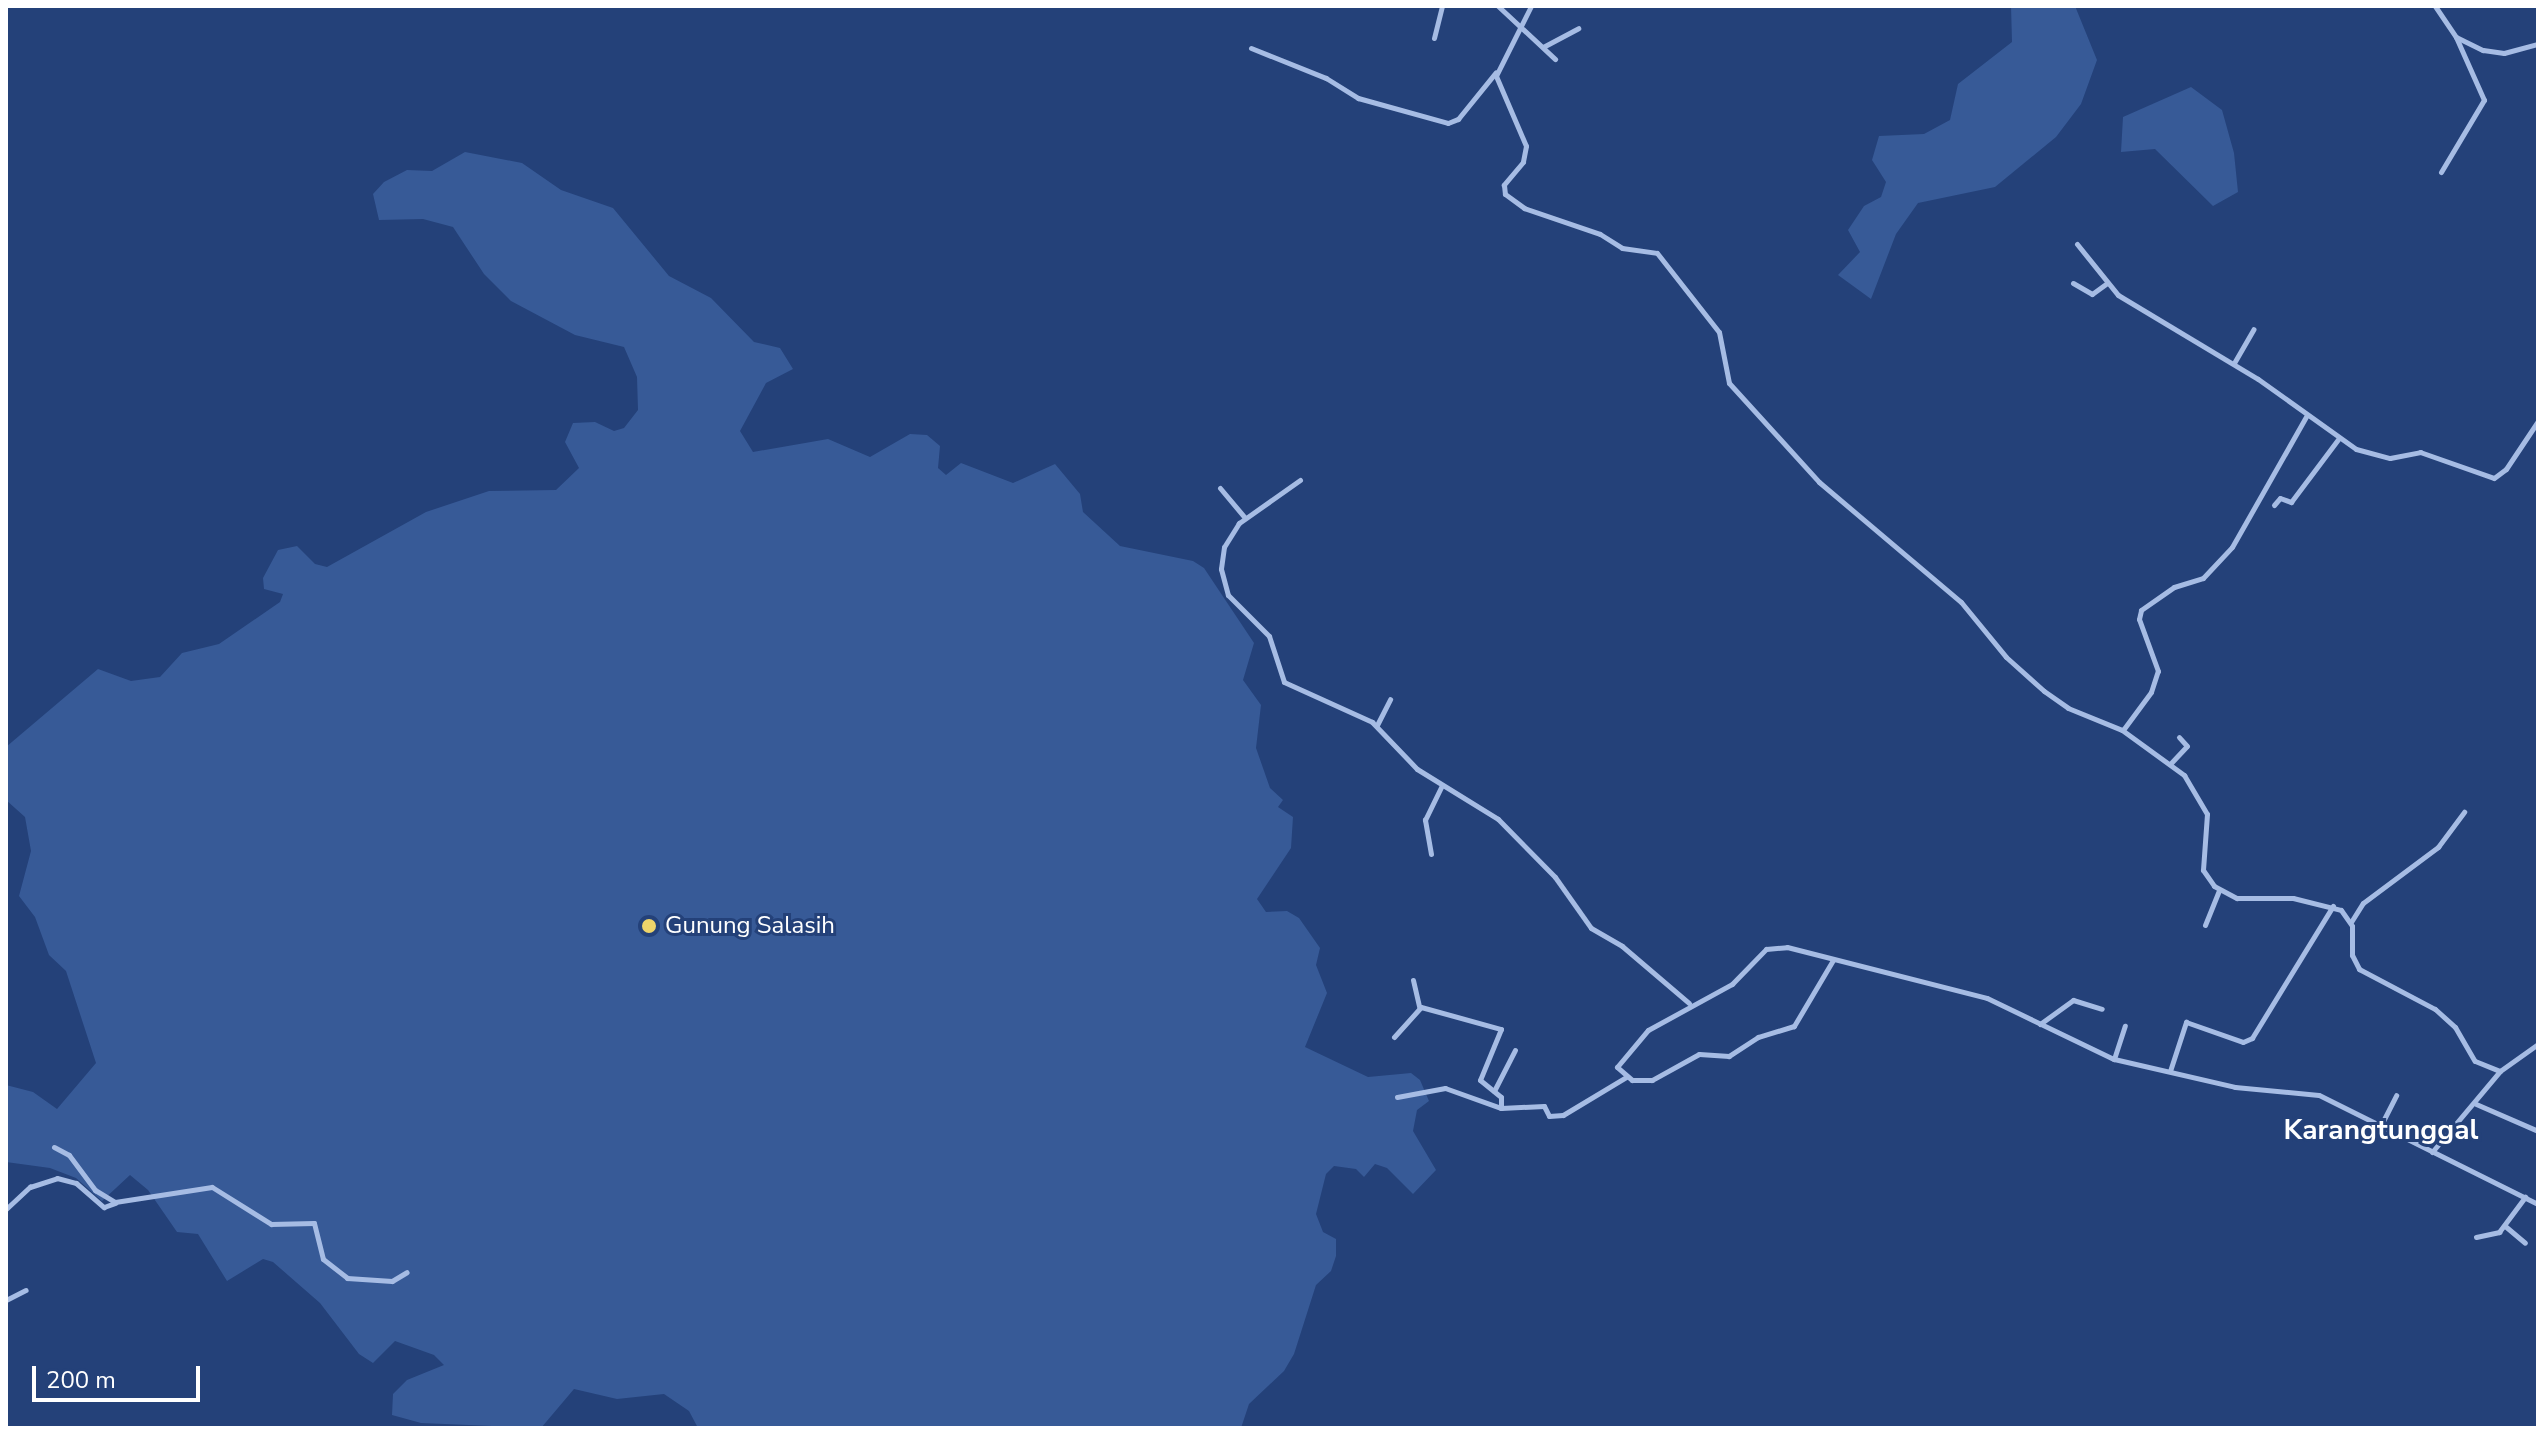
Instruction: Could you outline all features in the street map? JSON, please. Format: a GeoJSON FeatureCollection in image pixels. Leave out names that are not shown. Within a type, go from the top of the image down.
{"type":"FeatureCollection","features":[{"type":"Feature","properties":{"kind":"street"},"geometry":{"type":"LineString","coordinates":[[1434,38],[1442,6]]}},
{"type":"Feature","properties":{"kind":"street"},"geometry":{"type":"LineString","coordinates":[[1498,6],[1522,25],[1555,59]]}},
{"type":"Feature","properties":{"kind":"street"},"geometry":{"type":"LineString","coordinates":[[1251,48],[1326,78],[1358,98],[1448,123],[1458,119],[1497,72],[1531,6]]}},
{"type":"Feature","properties":{"kind":"street"},"geometry":{"type":"LineString","coordinates":[[2435,6],[2456,37],[2483,102],[2441,172]]}},
{"type":"Feature","properties":{"kind":"street"},"geometry":{"type":"LineString","coordinates":[[1543,47],[1578,28]]}},
{"type":"Feature","properties":{"kind":"street"},"geometry":{"type":"LineString","coordinates":[[2456,37],[2497,53],[2538,44]]}},
{"type":"Feature","properties":{"kind":"street"},"geometry":{"type":"LineString","coordinates":[[1497,72],[1526,146],[1523,162],[1504,185],[1505,194],[1524,208],[1600,234],[1622,248],[1657,253],[1719,332],[1729,383],[1819,482],[1961,602],[2006,657],[2044,691],[2068,708],[2122,730],[2171,763],[2205,808],[2203,870],[2219,890],[2245,899],[2293,898],[2333,906],[2351,922]]}},
{"type":"Feature","properties":{"kind":"street"},"geometry":{"type":"LineString","coordinates":[[2077,244],[2106,284],[2134,307],[2234,363],[2306,417],[2375,456],[2399,458],[2420,452],[2494,478],[2506,469],[2538,421]]}},
{"type":"Feature","properties":{"kind":"street"},"geometry":{"type":"LineString","coordinates":[[2073,283],[2092,294],[2106,284]]}},
{"type":"Feature","properties":{"kind":"street"},"geometry":{"type":"LineString","coordinates":[[2234,363],[2254,329]]}},
{"type":"Feature","properties":{"kind":"street"},"geometry":{"type":"LineString","coordinates":[[2122,730],[2151,692],[2158,671],[2139,619],[2141,610],[2174,587],[2203,578],[2232,547],[2306,417]]}},
{"type":"Feature","properties":{"kind":"street"},"geometry":{"type":"LineString","coordinates":[[2274,505],[2280,498],[2292,501],[2339,438]]}},
{"type":"Feature","properties":{"kind":"street"},"geometry":{"type":"LineString","coordinates":[[1300,480],[1244,517],[1224,547],[1221,578],[1228,595],[1269,636],[1286,685],[1328,699],[1377,725],[1410,763],[1441,787],[1498,819],[1555,877],[1591,928],[1622,946],[1689,1004]]}},
{"type":"Feature","properties":{"kind":"street"},"geometry":{"type":"LineString","coordinates":[[1220,488],[1244,517]]}},
{"type":"Feature","properties":{"kind":"street"},"geometry":{"type":"LineString","coordinates":[[1377,725],[1390,699]]}},
{"type":"Feature","properties":{"kind":"street"},"geometry":{"type":"LineString","coordinates":[[2171,763],[2187,746],[2179,737]]}},
{"type":"Feature","properties":{"kind":"street"},"geometry":{"type":"LineString","coordinates":[[1431,854],[1425,820],[1441,787]]}},
{"type":"Feature","properties":{"kind":"street"},"geometry":{"type":"LineString","coordinates":[[2464,812],[2433,852],[2363,903],[2351,922],[2352,955],[2359,969],[2435,1009],[2455,1027],[2475,1061],[2500,1071]]}},
{"type":"Feature","properties":{"kind":"street"},"geometry":{"type":"LineString","coordinates":[[2205,925],[2219,890]]}},
{"type":"Feature","properties":{"kind":"street"},"geometry":{"type":"LineString","coordinates":[[2170,1071],[2185,1022],[2243,1042],[2252,1038],[2333,906]]}},
{"type":"Feature","properties":{"kind":"street"},"geometry":{"type":"LineString","coordinates":[[1626,1077],[1616,1066],[1622,1054],[1648,1030],[1689,1004],[1732,984],[1770,947],[1794,947],[1833,960],[1974,994],[2114,1059],[2235,1087],[2319,1095],[2379,1129],[2538,1204]]}},
{"type":"Feature","properties":{"kind":"street"},"geometry":{"type":"LineString","coordinates":[[1397,1097],[1445,1088],[1501,1108],[1544,1106],[1549,1116],[1563,1115],[1626,1077],[1657,1079],[1702,1053],[1729,1056],[1758,1037],[1794,1026],[1833,960]]}},
{"type":"Feature","properties":{"kind":"street"},"geometry":{"type":"LineString","coordinates":[[1413,980],[1419,1007]]}},
{"type":"Feature","properties":{"kind":"street"},"geometry":{"type":"LineString","coordinates":[[2040,1024],[2073,1000],[2102,1009]]}},
{"type":"Feature","properties":{"kind":"street"},"geometry":{"type":"LineString","coordinates":[[1419,1007],[1501,1029],[1480,1080],[1501,1097],[1501,1108]]}},
{"type":"Feature","properties":{"kind":"street"},"geometry":{"type":"LineString","coordinates":[[1394,1037],[1419,1007]]}},
{"type":"Feature","properties":{"kind":"street"},"geometry":{"type":"LineString","coordinates":[[2114,1059],[2125,1026]]}},
{"type":"Feature","properties":{"kind":"street"},"geometry":{"type":"LineString","coordinates":[[2432,1152],[2476,1104],[2500,1071],[2538,1044]]}},
{"type":"Feature","properties":{"kind":"street"},"geometry":{"type":"LineString","coordinates":[[1494,1091],[1515,1050]]}},
{"type":"Feature","properties":{"kind":"street"},"geometry":{"type":"LineString","coordinates":[[2379,1129],[2396,1095]]}},
{"type":"Feature","properties":{"kind":"street"},"geometry":{"type":"LineString","coordinates":[[2476,1104],[2538,1131]]}},
{"type":"Feature","properties":{"kind":"street"},"geometry":{"type":"LineString","coordinates":[[54,1147],[69,1155],[95,1190],[115,1202]]}},
{"type":"Feature","properties":{"kind":"street"},"geometry":{"type":"LineString","coordinates":[[6,1209],[30,1187],[57,1178],[76,1183],[104,1207],[115,1202],[212,1187],[271,1224],[314,1223],[323,1259],[347,1278],[392,1281],[407,1272]]}},
{"type":"Feature","properties":{"kind":"street"},"geometry":{"type":"LineString","coordinates":[[2476,1237],[2496,1234],[2525,1197]]}},
{"type":"Feature","properties":{"kind":"street"},"geometry":{"type":"LineString","coordinates":[[2505,1226],[2525,1243]]}},
{"type":"Feature","properties":{"kind":"street"},"geometry":{"type":"LineString","coordinates":[[6,1300],[26,1290]]}},
{"type":"Feature","properties":{"kind":"shaded area"},"geometry":{"type":"Polygon","coordinates":[[[2011,6],[2075,6],[2097,60],[2081,104],[2056,137],[1995,187],[1918,203],[1896,234],[1871,299],[1838,275],[1860,252],[1848,230],[1864,206],[1881,197],[1886,182],[1872,160],[1879,136],[1924,134],[1950,120],[1958,84],[2012,42],[2011,6]]]}},
{"type":"Feature","properties":{"kind":"shaded area"},"geometry":{"type":"Polygon","coordinates":[[[2191,87],[2222,110],[2234,153],[2238,192],[2213,206],[2155,149],[2121,152],[2123,117],[2191,87]]]}},
{"type":"Feature","properties":{"kind":"shaded area"},"geometry":{"type":"Polygon","coordinates":[[[465,152],[522,163],[561,190],[613,208],[669,276],[711,298],[754,342],[780,348],[793,369],[766,383],[740,431],[753,452],[828,439],[870,457],[910,434],[927,435],[940,446],[938,468],[946,475],[961,463],[1013,483],[1055,464],[1080,494],[1083,512],[1120,546],[1193,561],[1204,568],[1254,643],[1243,680],[1261,705],[1256,748],[1270,788],[1283,800],[1278,807],[1293,817],[1291,848],[1257,899],[1266,912],[1287,911],[1299,918],[1320,948],[1316,965],[1327,993],[1305,1047],[1368,1077],[1411,1073],[1420,1080],[1429,1101],[1417,1110],[1413,1131],[1436,1170],[1413,1194],[1387,1168],[1375,1164],[1364,1177],[1356,1169],[1334,1166],[1326,1174],[1316,1214],[1323,1232],[1336,1239],[1336,1256],[1331,1271],[1316,1285],[1294,1354],[1284,1371],[1249,1404],[1241,1428],[698,1428],[689,1411],[664,1394],[617,1399],[574,1389],[541,1428],[421,1423],[392,1415],[393,1394],[407,1380],[444,1365],[434,1355],[395,1341],[373,1363],[359,1354],[320,1303],[273,1262],[263,1259],[227,1281],[198,1234],[177,1232],[148,1190],[130,1175],[102,1201],[76,1178],[50,1168],[6,1162],[6,1085],[33,1092],[57,1109],[96,1063],[66,971],[49,955],[35,917],[19,896],[31,851],[25,817],[6,800],[6,747],[98,669],[131,681],[160,677],[182,653],[219,644],[280,602],[283,594],[264,589],[263,578],[278,550],[297,546],[315,564],[327,567],[426,512],[489,491],[556,490],[579,468],[565,442],[573,423],[595,422],[614,431],[624,428],[638,410],[637,377],[624,347],[575,335],[511,301],[484,274],[453,227],[423,219],[379,220],[373,194],[384,182],[407,170],[432,171],[465,152]]]}},
{"type":"Feature","properties":{"kind":"place","name":"Gunung Salasih"},"geometry":{"type":"Point","coordinates":[649,926]}},
{"type":"Feature","properties":{"kind":"district","name":"Karangtunggal"},"geometry":{"type":"Point","coordinates":[2381,1130]}}]}
